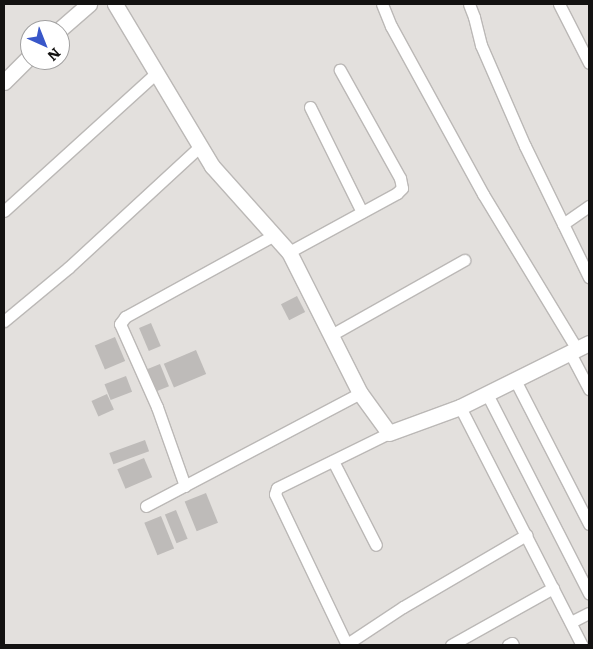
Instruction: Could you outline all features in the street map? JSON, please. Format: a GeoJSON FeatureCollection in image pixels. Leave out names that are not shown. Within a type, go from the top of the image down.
{"type":"FeatureCollection","features":[{"type":"Feature","properties":{"kind":"street"},"geometry":{"type":"LineString","coordinates":[[70,20],[89,4]]}},
{"type":"Feature","properties":{"kind":"street"},"geometry":{"type":"LineString","coordinates":[[115,4],[212,166],[289,252],[360,392],[389,433]]}},
{"type":"Feature","properties":{"kind":"street"},"geometry":{"type":"LineString","coordinates":[[382,4],[391,26],[483,194],[579,348],[589,389]]}},
{"type":"Feature","properties":{"kind":"street"},"geometry":{"type":"LineString","coordinates":[[469,4],[481,46],[529,155],[589,277]]}},
{"type":"Feature","properties":{"kind":"street"},"geometry":{"type":"LineString","coordinates":[[559,4],[589,63]]}},
{"type":"Feature","properties":{"kind":"street"},"geometry":{"type":"LineString","coordinates":[[4,82],[20,66]]}},
{"type":"Feature","properties":{"kind":"street"},"geometry":{"type":"LineString","coordinates":[[289,252],[397,193],[402,188],[400,178],[340,70]]}},
{"type":"Feature","properties":{"kind":"street"},"geometry":{"type":"LineString","coordinates":[[4,211],[156,73]]}},
{"type":"Feature","properties":{"kind":"street"},"geometry":{"type":"LineString","coordinates":[[310,107],[362,212]]}},
{"type":"Feature","properties":{"kind":"street"},"geometry":{"type":"LineString","coordinates":[[4,320],[68,268],[200,146]]}},
{"type":"Feature","properties":{"kind":"street"},"geometry":{"type":"LineString","coordinates":[[563,224],[589,206]]}},
{"type":"Feature","properties":{"kind":"street"},"geometry":{"type":"LineString","coordinates":[[185,486],[157,407],[120,324],[125,317],[274,235]]}},
{"type":"Feature","properties":{"kind":"street"},"geometry":{"type":"LineString","coordinates":[[331,335],[464,260]]}},
{"type":"Feature","properties":{"kind":"street"},"geometry":{"type":"LineString","coordinates":[[526,535],[402,607],[347,645],[275,494],[277,488],[389,433],[460,407],[579,348]]}},
{"type":"Feature","properties":{"kind":"street"},"geometry":{"type":"LineString","coordinates":[[516,380],[589,524]]}},
{"type":"Feature","properties":{"kind":"street"},"geometry":{"type":"LineString","coordinates":[[146,506],[360,392]]}},
{"type":"Feature","properties":{"kind":"street"},"geometry":{"type":"LineString","coordinates":[[486,394],[589,593]]}},
{"type":"Feature","properties":{"kind":"street"},"geometry":{"type":"LineString","coordinates":[[460,407],[582,645]]}},
{"type":"Feature","properties":{"kind":"street"},"geometry":{"type":"LineString","coordinates":[[333,461],[376,545]]}},
{"type":"Feature","properties":{"kind":"street"},"geometry":{"type":"LineString","coordinates":[[451,645],[553,588]]}},
{"type":"Feature","properties":{"kind":"street"},"geometry":{"type":"LineString","coordinates":[[571,622],[589,613]]}},
{"type":"Feature","properties":{"kind":"street"},"geometry":{"type":"LineString","coordinates":[[508,645],[512,643],[513,645]]}},
{"type":"Feature","properties":{"kind":"building"},"geometry":{"type":"Polygon","coordinates":[[[297,296],[305,312],[289,320],[281,304],[297,296]]]}},
{"type":"Feature","properties":{"kind":"building"},"geometry":{"type":"Polygon","coordinates":[[[151,323],[161,346],[149,351],[139,328],[151,323]]]}},
{"type":"Feature","properties":{"kind":"building"},"geometry":{"type":"Polygon","coordinates":[[[115,337],[125,361],[105,370],[95,346],[115,337]]]}},
{"type":"Feature","properties":{"kind":"building"},"geometry":{"type":"Polygon","coordinates":[[[196,350],[206,374],[174,388],[164,364],[196,350]]]}},
{"type":"Feature","properties":{"kind":"building"},"geometry":{"type":"Polygon","coordinates":[[[160,364],[169,386],[152,393],[143,371],[160,364]]]}},
{"type":"Feature","properties":{"kind":"building"},"geometry":{"type":"Polygon","coordinates":[[[126,376],[132,392],[111,400],[105,384],[126,376]]]}},
{"type":"Feature","properties":{"kind":"building"},"geometry":{"type":"Polygon","coordinates":[[[107,394],[114,410],[98,416],[91,401],[107,394]]]}},
{"type":"Feature","properties":{"kind":"building"},"geometry":{"type":"Polygon","coordinates":[[[145,440],[149,451],[113,464],[109,453],[145,440]]]}},
{"type":"Feature","properties":{"kind":"building"},"geometry":{"type":"Polygon","coordinates":[[[144,458],[152,477],[126,489],[117,469],[144,458]]]}},
{"type":"Feature","properties":{"kind":"building"},"geometry":{"type":"Polygon","coordinates":[[[206,493],[218,523],[197,531],[185,502],[206,493]]]}},
{"type":"Feature","properties":{"kind":"building"},"geometry":{"type":"Polygon","coordinates":[[[176,510],[188,539],[176,543],[165,514],[176,510]]]}},
{"type":"Feature","properties":{"kind":"building"},"geometry":{"type":"Polygon","coordinates":[[[161,516],[174,548],[157,555],[144,523],[161,516]]]}}]}
